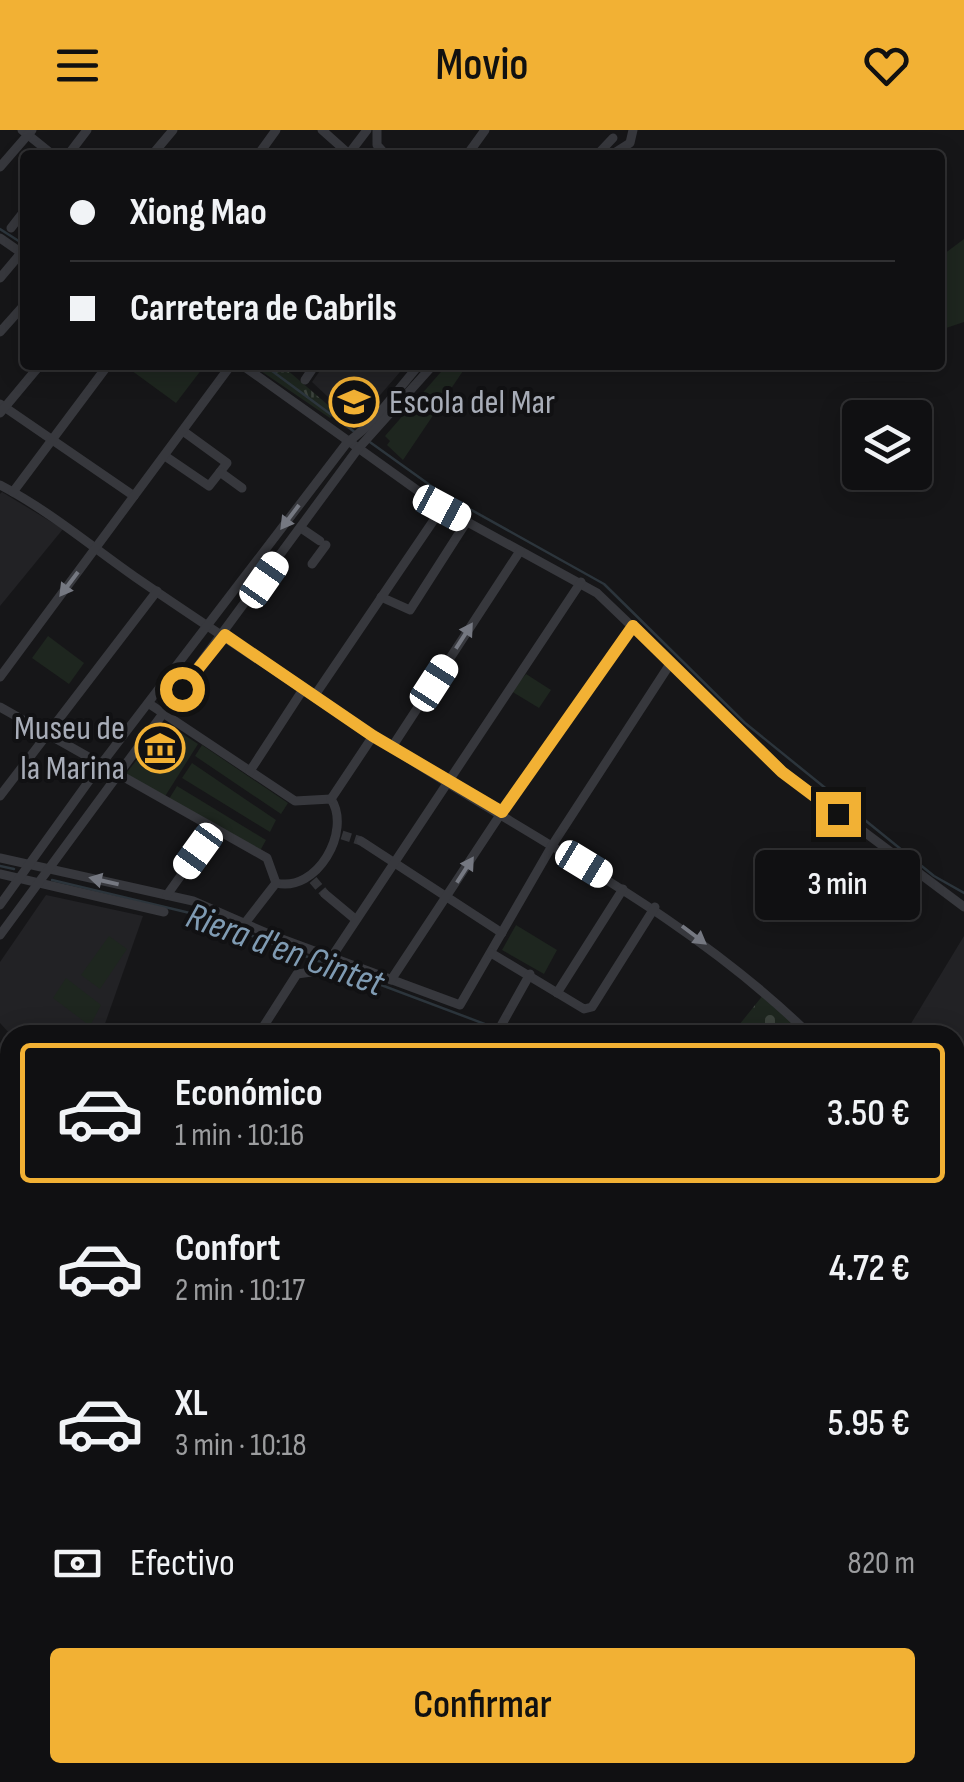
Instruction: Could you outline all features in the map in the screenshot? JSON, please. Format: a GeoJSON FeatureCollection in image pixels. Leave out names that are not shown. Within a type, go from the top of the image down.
{"type":"FeatureCollection","features":[{"type":"Feature","properties":{"kind":"street"},"geometry":{"type":"LineString","coordinates":[[72,150],[88,130]]}},
{"type":"Feature","properties":{"kind":"street"},"geometry":{"type":"LineString","coordinates":[[157,150],[173,130]]}},
{"type":"Feature","properties":{"kind":"street"},"geometry":{"type":"LineString","coordinates":[[322,130],[347,150]]}},
{"type":"Feature","properties":{"kind":"street"},"geometry":{"type":"LineString","coordinates":[[352,150],[367,130]]}},
{"type":"Feature","properties":{"kind":"street"},"geometry":{"type":"LineString","coordinates":[[376,145],[378,130]]}},
{"type":"Feature","properties":{"kind":"street"},"geometry":{"type":"LineString","coordinates":[[616,138],[632,141],[632,130]]}},
{"type":"Feature","properties":{"kind":"street"},"geometry":{"type":"LineString","coordinates":[[0,167],[27,131],[48,150]]}},
{"type":"Feature","properties":{"kind":"street"},"geometry":{"type":"LineString","coordinates":[[357,150],[376,145]]}},
{"type":"Feature","properties":{"kind":"street"},"geometry":{"type":"LineString","coordinates":[[376,145],[381,150]]}},
{"type":"Feature","properties":{"kind":"street"},"geometry":{"type":"LineString","coordinates":[[11,228],[20,217]]}},
{"type":"Feature","properties":{"kind":"street"},"geometry":{"type":"LineString","coordinates":[[0,278],[20,257]]}},
{"type":"Feature","properties":{"kind":"street"},"geometry":{"type":"LineString","coordinates":[[0,332],[20,310]]}},
{"type":"Feature","properties":{"kind":"street"},"geometry":{"type":"LineString","coordinates":[[36,370],[2,408],[134,496]]}},
{"type":"Feature","properties":{"kind":"street"},"geometry":{"type":"LineString","coordinates":[[14,492],[104,370]]}},
{"type":"Feature","properties":{"kind":"street"},"geometry":{"type":"LineString","coordinates":[[0,678],[227,370]]}},
{"type":"Feature","properties":{"kind":"street"},"geometry":{"type":"LineString","coordinates":[[250,370],[364,437],[442,508],[581,582],[633,626],[782,772],[964,907]]}},
{"type":"Feature","properties":{"kind":"street"},"geometry":{"type":"LineString","coordinates":[[305,380],[312,370]]}},
{"type":"Feature","properties":{"kind":"street"},"geometry":{"type":"LineString","coordinates":[[0,935],[225,635],[415,370]]}},
{"type":"Feature","properties":{"kind":"street"},"geometry":{"type":"LineString","coordinates":[[0,905],[99,767],[322,475],[428,370]]}},
{"type":"Feature","properties":{"kind":"street"},"geometry":{"type":"LineString","coordinates":[[165,456],[209,486],[227,463],[182,431]]}},
{"type":"Feature","properties":{"kind":"street"},"geometry":{"type":"LineString","coordinates":[[220,472],[242,488]]}},
{"type":"Feature","properties":{"kind":"street"},"geometry":{"type":"LineString","coordinates":[[322,475],[334,474],[332,484]]}},
{"type":"Feature","properties":{"kind":"street"},"geometry":{"type":"LineString","coordinates":[[0,484],[373,736],[655,907],[764,989],[800,1025]]}},
{"type":"Feature","properties":{"kind":"street"},"geometry":{"type":"LineString","coordinates":[[315,696],[442,508]]}},
{"type":"Feature","properties":{"kind":"street"},"geometry":{"type":"LineString","coordinates":[[381,598],[410,610],[466,521]]}},
{"type":"Feature","properties":{"kind":"street"},"geometry":{"type":"LineString","coordinates":[[301,528],[323,543],[312,564]]}},
{"type":"Feature","properties":{"kind":"street"},"geometry":{"type":"LineString","coordinates":[[392,747],[520,551]]}},
{"type":"Feature","properties":{"kind":"street"},"geometry":{"type":"LineString","coordinates":[[264,1025],[297,974],[319,971],[331,958],[581,582]]}},
{"type":"Feature","properties":{"kind":"street"},"geometry":{"type":"LineString","coordinates":[[0,796],[156,592]]}},
{"type":"Feature","properties":{"kind":"street"},"geometry":{"type":"LineString","coordinates":[[391,980],[502,812],[633,626]]}},
{"type":"Feature","properties":{"kind":"street"},"geometry":{"type":"LineString","coordinates":[[0,858],[167,895],[460,1005],[553,844],[670,664]]}},
{"type":"Feature","properties":{"kind":"street"},"geometry":{"type":"LineString","coordinates":[[250,771],[304,688]]}},
{"type":"Feature","properties":{"kind":"street"},"geometry":{"type":"LineString","coordinates":[[150,704],[296,801],[332,799]]}},
{"type":"Feature","properties":{"kind":"street"},"geometry":{"type":"LineString","coordinates":[[0,707],[116,777],[268,858],[276,883]]}},
{"type":"Feature","properties":{"kind":"street"},"geometry":{"type":"LineString","coordinates":[[332,799],[373,736]]}},
{"type":"Feature","properties":{"kind":"street"},"geometry":{"type":"LineString","coordinates":[[276,883],[285,885],[308,876],[325,860],[336,834],[338,813],[332,799]]}},
{"type":"Feature","properties":{"kind":"street"},"geometry":{"type":"LineString","coordinates":[[167,895],[214,829]]}},
{"type":"Feature","properties":{"kind":"street"},"geometry":{"type":"LineString","coordinates":[[361,841],[396,860],[502,933]]}},
{"type":"Feature","properties":{"kind":"street"},"geometry":{"type":"LineString","coordinates":[[0,874],[164,912]]}},
{"type":"Feature","properties":{"kind":"street"},"geometry":{"type":"LineString","coordinates":[[246,924],[276,883]]}},
{"type":"Feature","properties":{"kind":"street"},"geometry":{"type":"LineString","coordinates":[[557,992],[623,889]]}},
{"type":"Feature","properties":{"kind":"street"},"geometry":{"type":"LineString","coordinates":[[326,894],[355,919]]}},
{"type":"Feature","properties":{"kind":"street"},"geometry":{"type":"LineString","coordinates":[[491,953],[584,1009],[592,1007],[655,907]]}},
{"type":"Feature","properties":{"kind":"street"},"geometry":{"type":"LineString","coordinates":[[502,1024],[530,974]]}},
{"type":"Feature","properties":{"kind":"shaded area","name":"Escola del Mar"},"geometry":{"type":"Polygon","coordinates":[[[320,370],[402,370],[356,423],[312,382],[320,370]]]}},
{"type":"Feature","properties":{"kind":"shaded area"},"geometry":{"type":"Polygon","coordinates":[[[0,494],[63,529],[0,606],[0,494]]]}},
{"type":"Feature","properties":{"kind":"shaded area"},"geometry":{"type":"Polygon","coordinates":[[[46,895],[143,916],[105,1025],[2,1025],[0,962],[46,895]]]}},
{"type":"Feature","properties":{"kind":"shaded area"},"geometry":{"type":"Polygon","coordinates":[[[964,936],[964,1025],[910,1025],[964,936]]]}},
{"type":"Feature","properties":{"kind":"green space"},"geometry":{"type":"Polygon","coordinates":[[[964,239],[964,322],[945,328],[945,253],[964,239]]]}},
{"type":"Feature","properties":{"kind":"green space"},"geometry":{"type":"Polygon","coordinates":[[[131,370],[201,370],[176,403],[131,370]]]}},
{"type":"Feature","properties":{"kind":"green space"},"geometry":{"type":"Polygon","coordinates":[[[259,370],[287,370],[335,411],[330,418],[259,370]]]}},
{"type":"Feature","properties":{"kind":"green space"},"geometry":{"type":"Polygon","coordinates":[[[443,370],[464,370],[403,460],[387,445],[390,441],[385,436],[443,370]]]}},
{"type":"Feature","properties":{"kind":"green space"},"geometry":{"type":"Polygon","coordinates":[[[48,636],[84,663],[69,684],[32,658],[48,636]]]}},
{"type":"Feature","properties":{"kind":"green space"},"geometry":{"type":"Polygon","coordinates":[[[526,674],[551,690],[539,708],[511,691],[526,674]]]}},
{"type":"Feature","properties":{"kind":"green space"},"geometry":{"type":"Polygon","coordinates":[[[166,723],[198,744],[164,798],[124,776],[166,723]]]}},
{"type":"Feature","properties":{"kind":"green space"},"geometry":{"type":"Polygon","coordinates":[[[202,745],[288,803],[281,814],[195,756],[202,745]]]}},
{"type":"Feature","properties":{"kind":"green space"},"geometry":{"type":"Polygon","coordinates":[[[192,763],[276,820],[270,832],[182,778],[192,763]]]}},
{"type":"Feature","properties":{"kind":"green space"},"geometry":{"type":"Polygon","coordinates":[[[177,786],[266,840],[260,851],[169,799],[177,786]]]}},
{"type":"Feature","properties":{"kind":"green space"},"geometry":{"type":"Polygon","coordinates":[[[516,925],[557,950],[544,974],[502,950],[516,925]]]}},
{"type":"Feature","properties":{"kind":"green space"},"geometry":{"type":"Polygon","coordinates":[[[109,936],[127,949],[100,989],[81,975],[109,936]]]}},
{"type":"Feature","properties":{"kind":"green space"},"geometry":{"type":"Polygon","coordinates":[[[66,978],[101,1005],[89,1025],[53,998],[66,978]]]}},
{"type":"Feature","properties":{"kind":"green space"},"geometry":{"type":"Polygon","coordinates":[[[764,994],[797,1025],[739,1025],[764,994]]]}},
{"type":"Feature","properties":{"kind":"waterway"},"geometry":{"type":"LineString","coordinates":[[0,229],[20,242]]}},
{"type":"Feature","properties":{"kind":"waterway"},"geometry":{"type":"LineString","coordinates":[[271,370],[356,433]]}},
{"type":"Feature","properties":{"kind":"waterway"},"geometry":{"type":"LineString","coordinates":[[367,440],[441,493],[604,584],[745,723],[934,876],[964,893]]}},
{"type":"Feature","properties":{"kind":"waterway","name":"Riera d'en Cintet"},"geometry":{"type":"LineString","coordinates":[[0,866],[14,869]]}},
{"type":"Feature","properties":{"kind":"waterway","name":"Riera d'en Cintet"},"geometry":{"type":"LineString","coordinates":[[52,880],[194,914],[321,962]]}},
{"type":"Feature","properties":{"kind":"waterway","name":"Riera d'en Cintet"},"geometry":{"type":"LineString","coordinates":[[328,965],[487,1025]]}},
{"type":"Feature","properties":{"kind":"tunnel"},"geometry":{"type":"LineString","coordinates":[[342,835],[361,841]]}},
{"type":"Feature","properties":{"kind":"tunnel"},"geometry":{"type":"LineString","coordinates":[[313,880],[325,894]]}},
{"type":"Feature","properties":{"kind":"place","name":"Escola del Mar"},"geometry":{"type":"Point","coordinates":[354,402]}},
{"type":"Feature","properties":{"kind":"place","name":"Museu de la Marina"},"geometry":{"type":"Point","coordinates":[160,748]}},
{"type":"Feature","properties":{"kind":"route"},"geometry":{"type":"LineString","coordinates":[[182,689],[225,635],[373,736],[502,812],[633,626],[782,772],[838,814]]}}]}
